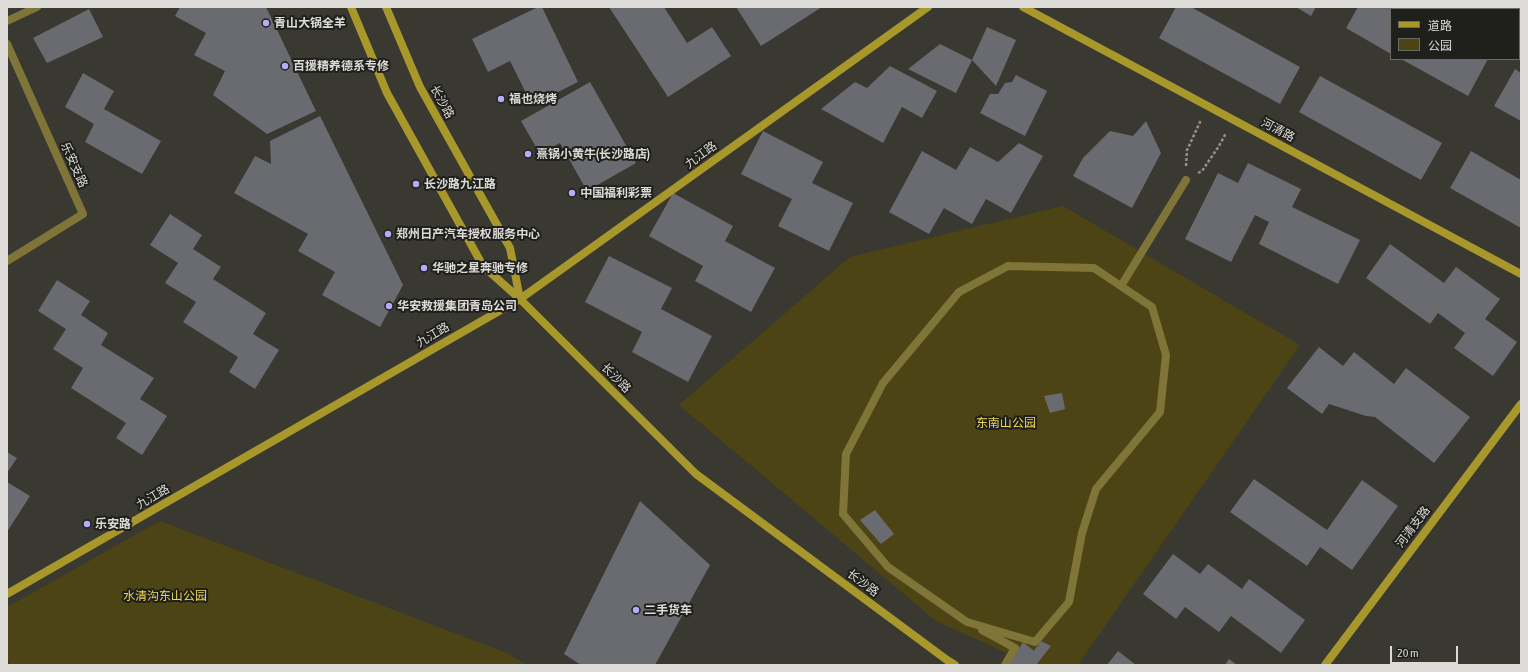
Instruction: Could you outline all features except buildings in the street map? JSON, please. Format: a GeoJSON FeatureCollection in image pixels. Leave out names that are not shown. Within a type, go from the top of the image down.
{"type":"FeatureCollection","features":[{"type":"Feature","properties":{"kind":"street"},"geometry":{"type":"LineString","coordinates":[[7,21],[37,7]]}},
{"type":"Feature","properties":{"kind":"street"},"geometry":{"type":"LineString","coordinates":[[351,7],[387,93],[483,266],[520,299]]}},
{"type":"Feature","properties":{"kind":"street","name":"长沙路"},"geometry":{"type":"LineString","coordinates":[[386,7],[420,87],[510,248],[520,299],[696,474],[955,665]]}},
{"type":"Feature","properties":{"kind":"street","name":"九江路"},"geometry":{"type":"LineString","coordinates":[[7,594],[520,299],[928,7]]}},
{"type":"Feature","properties":{"kind":"street","name":"河清路"},"geometry":{"type":"LineString","coordinates":[[1024,7],[1521,274]]}},
{"type":"Feature","properties":{"kind":"street","name":"乐安支路"},"geometry":{"type":"LineString","coordinates":[[7,44],[83,214],[7,261]]}},
{"type":"Feature","properties":{"kind":"street"},"geometry":{"type":"LineString","coordinates":[[1122,286],[1186,180]]}},
{"type":"Feature","properties":{"kind":"street"},"geometry":{"type":"LineString","coordinates":[[967,622],[1035,642],[1069,602],[1082,533],[1096,489],[1160,412],[1166,355],[1152,307],[1094,268],[1008,266],[958,292],[883,383],[846,454],[843,514],[888,566],[967,622],[1015,648],[1005,665]]}},
{"type":"Feature","properties":{"kind":"street","name":"河清支路"},"geometry":{"type":"LineString","coordinates":[[1325,665],[1521,404]]}},
{"type":"Feature","properties":{"kind":"path"},"geometry":{"type":"LineString","coordinates":[[1186,180],[1187,150],[1208,106]]}},
{"type":"Feature","properties":{"kind":"path"},"geometry":{"type":"LineString","coordinates":[[1186,180],[1202,171],[1219,146],[1233,120]]}},
{"type":"Feature","properties":{"kind":"green space","name":"东南山公园"},"geometry":{"type":"Polygon","coordinates":[[[1063,206],[1300,345],[1078,665],[1033,665],[936,621],[679,405],[850,257],[1063,206]]]}},
{"type":"Feature","properties":{"kind":"green space","name":"水清沟东山公园"},"geometry":{"type":"Polygon","coordinates":[[[160,521],[507,653],[527,665],[11,665],[7,659],[7,607],[160,521]]]}},
{"type":"Feature","properties":{"kind":"place","name":"青山大锅全羊"},"geometry":{"type":"Point","coordinates":[266,23]}},
{"type":"Feature","properties":{"kind":"place","name":"百援精养德系专修"},"geometry":{"type":"Point","coordinates":[285,66]}},
{"type":"Feature","properties":{"kind":"place","name":"福也烧烤"},"geometry":{"type":"Point","coordinates":[501,99]}},
{"type":"Feature","properties":{"kind":"place","name":"熹锅小黄牛(长沙路店)"},"geometry":{"type":"Point","coordinates":[528,154]}},
{"type":"Feature","properties":{"kind":"place","name":"长沙路九江路"},"geometry":{"type":"Point","coordinates":[416,184]}},
{"type":"Feature","properties":{"kind":"place","name":"中国福利彩票"},"geometry":{"type":"Point","coordinates":[572,193]}},
{"type":"Feature","properties":{"kind":"place","name":"郑州日产汽车授权服务中心"},"geometry":{"type":"Point","coordinates":[388,234]}},
{"type":"Feature","properties":{"kind":"place","name":"华驰之星奔驰专修"},"geometry":{"type":"Point","coordinates":[424,268]}},
{"type":"Feature","properties":{"kind":"place","name":"华安救援集团青岛公司"},"geometry":{"type":"Point","coordinates":[389,306]}},
{"type":"Feature","properties":{"kind":"place","name":"乐安路"},"geometry":{"type":"Point","coordinates":[87,524]}},
{"type":"Feature","properties":{"kind":"place","name":"二手货车"},"geometry":{"type":"Point","coordinates":[636,610]}}]}
